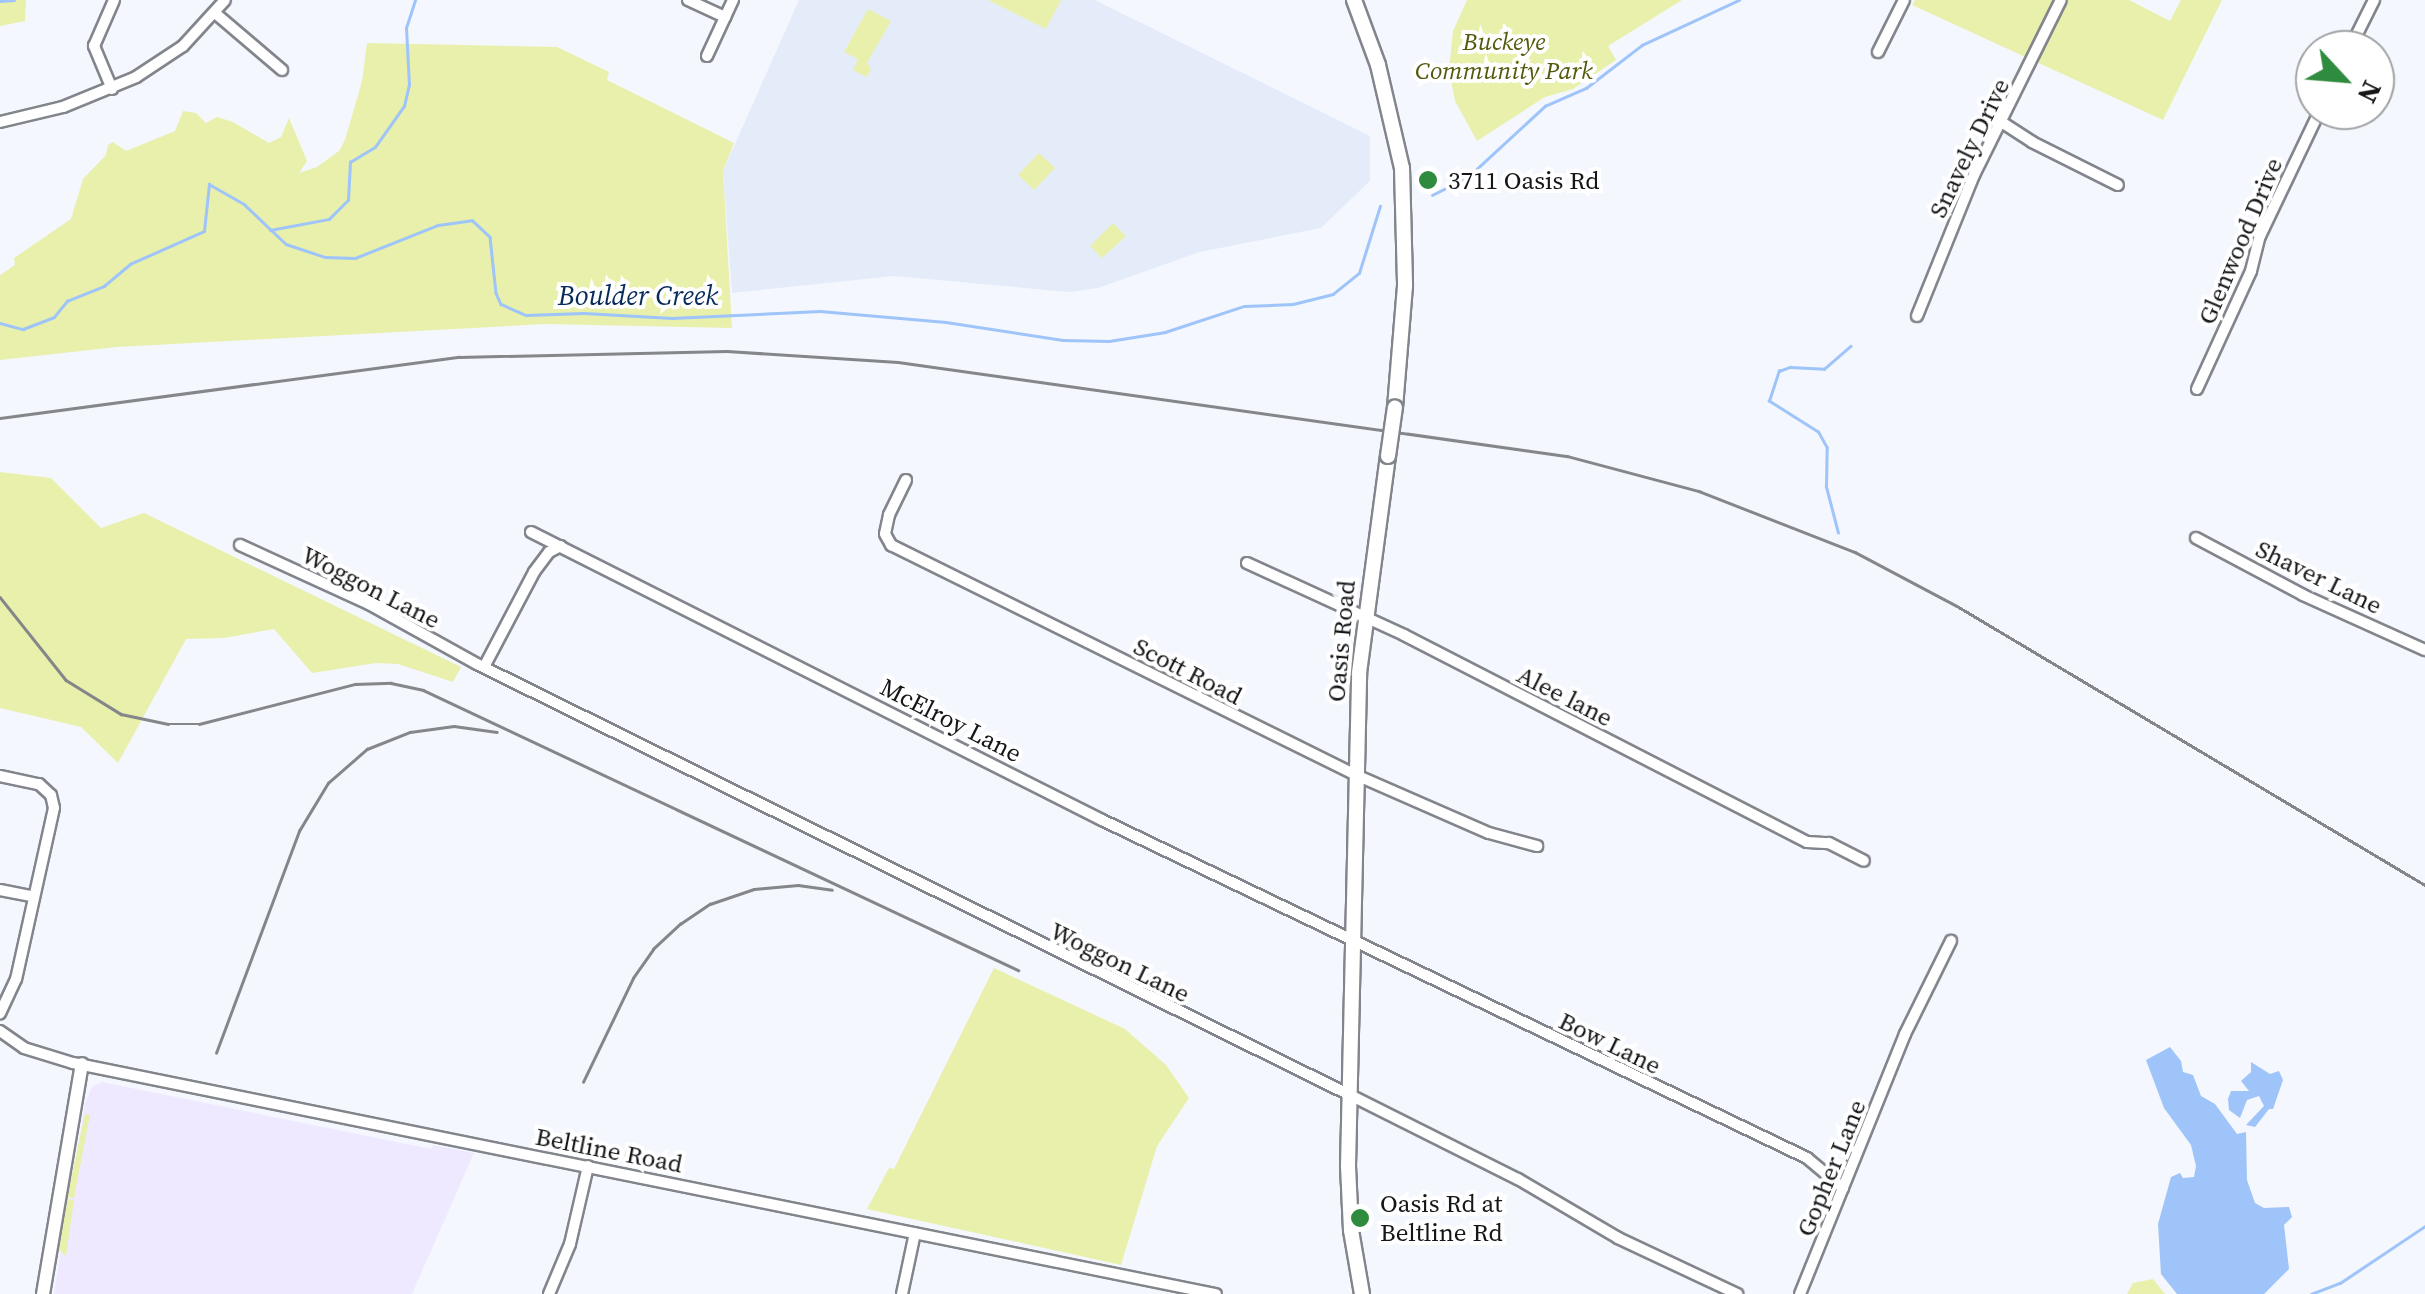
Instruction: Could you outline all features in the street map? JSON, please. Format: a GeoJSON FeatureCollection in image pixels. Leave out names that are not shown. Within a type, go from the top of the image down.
{"type":"FeatureCollection","features":[{"type":"Feature","properties":{"kind":"main road","name":"Oasis Road"},"geometry":{"type":"LineString","coordinates":[[1354,0],[1378,65],[1402,168],[1406,286],[1395,407],[1364,617],[1356,775],[1349,1209],[1362,1294]]}},
{"type":"Feature","properties":{"kind":"street"},"geometry":{"type":"LineString","coordinates":[[112,88],[94,46],[114,0]]}},
{"type":"Feature","properties":{"kind":"street"},"geometry":{"type":"LineString","coordinates":[[0,122],[63,107],[112,88],[173,54],[224,0]]}},
{"type":"Feature","properties":{"kind":"street"},"geometry":{"type":"LineString","coordinates":[[688,0],[725,17]]}},
{"type":"Feature","properties":{"kind":"street"},"geometry":{"type":"LineString","coordinates":[[706,56],[734,0]]}},
{"type":"Feature","properties":{"kind":"street"},"geometry":{"type":"LineString","coordinates":[[1878,52],[1904,0]]}},
{"type":"Feature","properties":{"kind":"street","name":"Snavely Drive"},"geometry":{"type":"LineString","coordinates":[[1916,316],[1974,174],[2062,0]]}},
{"type":"Feature","properties":{"kind":"street"},"geometry":{"type":"LineString","coordinates":[[2359,30],[2374,0]]}},
{"type":"Feature","properties":{"kind":"street"},"geometry":{"type":"LineString","coordinates":[[214,14],[282,70]]}},
{"type":"Feature","properties":{"kind":"street"},"geometry":{"type":"LineString","coordinates":[[2003,122],[2032,142],[2118,184]]}},
{"type":"Feature","properties":{"kind":"street","name":"Glenwood Drive"},"geometry":{"type":"LineString","coordinates":[[2197,388],[2251,271],[2260,236],[2310,130]]}},
{"type":"Feature","properties":{"kind":"street","name":"Scott Road"},"geometry":{"type":"LineString","coordinates":[[906,480],[889,515],[885,534],[891,545],[1356,775],[1489,833],[1537,846]]}},
{"type":"Feature","properties":{"kind":"street","name":"McElroy Lane"},"geometry":{"type":"LineString","coordinates":[[531,532],[1102,820],[1354,940]]}},
{"type":"Feature","properties":{"kind":"street","name":"Shaver Lane"},"geometry":{"type":"LineString","coordinates":[[2196,538],[2304,595],[2425,650]]}},
{"type":"Feature","properties":{"kind":"street","name":"Woggon Lane"},"geometry":{"type":"LineString","coordinates":[[240,545],[369,604],[484,667],[1518,1179],[1618,1238],[1737,1294]]}},
{"type":"Feature","properties":{"kind":"street"},"geometry":{"type":"LineString","coordinates":[[484,667],[534,572],[549,552],[561,546]]}},
{"type":"Feature","properties":{"kind":"street","name":"Alee lane"},"geometry":{"type":"LineString","coordinates":[[1247,564],[1263,567],[1770,818],[1807,842],[1829,843],[1864,861]]}},
{"type":"Feature","properties":{"kind":"street"},"geometry":{"type":"LineString","coordinates":[[0,776],[39,784],[54,803],[16,979],[0,1014]]}},
{"type":"Feature","properties":{"kind":"street"},"geometry":{"type":"LineString","coordinates":[[0,890],[31,896]]}},
{"type":"Feature","properties":{"kind":"street","name":"Bow Lane"},"geometry":{"type":"LineString","coordinates":[[1354,940],[1807,1158],[1844,1188]]}},
{"type":"Feature","properties":{"kind":"street","name":"Gopher Lane"},"geometry":{"type":"LineString","coordinates":[[1800,1294],[1896,1058],[1951,941]]}},
{"type":"Feature","properties":{"kind":"street","name":"Beltline Road"},"geometry":{"type":"LineString","coordinates":[[0,1031],[45,1056],[1216,1294]]}},
{"type":"Feature","properties":{"kind":"street"},"geometry":{"type":"LineString","coordinates":[[43,1294],[82,1064]]}},
{"type":"Feature","properties":{"kind":"street"},"geometry":{"type":"LineString","coordinates":[[548,1294],[570,1244],[588,1166]]}},
{"type":"Feature","properties":{"kind":"street"},"geometry":{"type":"LineString","coordinates":[[902,1294],[914,1232]]}},
{"type":"Feature","properties":{"kind":"shaded area"},"geometry":{"type":"Polygon","coordinates":[[[799,0],[1095,0],[1370,136],[1370,181],[1321,228],[1200,252],[1098,288],[1069,292],[894,276],[732,293],[723,171],[799,0]]]}},
{"type":"Feature","properties":{"kind":"shaded area"},"geometry":{"type":"Polygon","coordinates":[[[102,1082],[431,1149],[433,1145],[474,1153],[412,1294],[54,1294],[85,1104],[92,1087],[102,1082]]]}},
{"type":"Feature","properties":{"kind":"green space"},"geometry":{"type":"Polygon","coordinates":[[[0,0],[26,0],[25,21],[0,26],[0,0]]]}},
{"type":"Feature","properties":{"kind":"green space"},"geometry":{"type":"Polygon","coordinates":[[[988,0],[1061,0],[1046,29],[988,0]]]}},
{"type":"Feature","properties":{"kind":"green space","name":"Buckeye Community Park"},"geometry":{"type":"Polygon","coordinates":[[[1467,0],[1682,0],[1608,46],[1616,60],[1573,89],[1545,97],[1477,141],[1455,101],[1449,70],[1453,31],[1467,0]]]}},
{"type":"Feature","properties":{"kind":"green space"},"geometry":{"type":"Polygon","coordinates":[[[1915,0],[2129,0],[2170,21],[2181,0],[2222,0],[2163,120],[1912,5],[1915,0]]]}},
{"type":"Feature","properties":{"kind":"green space"},"geometry":{"type":"Polygon","coordinates":[[[868,9],[891,21],[867,63],[871,69],[867,77],[853,70],[858,59],[844,52],[868,9]]]}},
{"type":"Feature","properties":{"kind":"green space"},"geometry":{"type":"Polygon","coordinates":[[[367,43],[557,47],[609,72],[607,80],[734,143],[723,171],[732,328],[545,324],[117,347],[0,360],[0,275],[15,265],[14,258],[71,219],[83,179],[106,155],[108,145],[113,142],[126,151],[175,131],[183,111],[196,113],[206,123],[217,117],[233,122],[269,143],[281,137],[289,118],[307,161],[299,173],[317,167],[339,151],[345,140],[362,81],[367,43]]]}},
{"type":"Feature","properties":{"kind":"green space"},"geometry":{"type":"Polygon","coordinates":[[[1039,153],[1055,168],[1034,190],[1018,175],[1039,153]]]}},
{"type":"Feature","properties":{"kind":"green space"},"geometry":{"type":"Polygon","coordinates":[[[1113,223],[1126,236],[1102,258],[1090,246],[1113,223]]]}},
{"type":"Feature","properties":{"kind":"green space"},"geometry":{"type":"Polygon","coordinates":[[[0,472],[51,478],[101,528],[144,513],[461,667],[453,682],[398,664],[376,663],[312,673],[274,629],[224,638],[186,639],[118,763],[81,727],[0,708],[0,472]]]}},
{"type":"Feature","properties":{"kind":"green space"},"geometry":{"type":"Polygon","coordinates":[[[994,968],[1125,1029],[1166,1065],[1189,1098],[1157,1146],[1121,1265],[867,1209],[889,1168],[894,1169],[994,968]]]}},
{"type":"Feature","properties":{"kind":"green space"},"geometry":{"type":"Polygon","coordinates":[[[85,1114],[90,1115],[74,1198],[67,1197],[85,1114]]]}},
{"type":"Feature","properties":{"kind":"green space"},"geometry":{"type":"Polygon","coordinates":[[[626,1150],[670,1159],[667,1172],[623,1163],[626,1150]]]}},
{"type":"Feature","properties":{"kind":"green space"},"geometry":{"type":"Polygon","coordinates":[[[66,1199],[74,1200],[66,1256],[59,1250],[66,1199]]]}},
{"type":"Feature","properties":{"kind":"green space"},"geometry":{"type":"Polygon","coordinates":[[[2153,1279],[2165,1294],[2127,1294],[2133,1283],[2153,1279]]]}},
{"type":"Feature","properties":{"kind":"water"},"geometry":{"type":"Polygon","coordinates":[[[2170,1047],[2181,1061],[2183,1072],[2193,1075],[2201,1096],[2215,1104],[2237,1134],[2246,1132],[2247,1180],[2255,1203],[2264,1208],[2289,1207],[2292,1217],[2284,1225],[2289,1269],[2264,1294],[2177,1294],[2161,1274],[2158,1224],[2171,1177],[2180,1173],[2183,1178],[2194,1177],[2196,1166],[2191,1145],[2164,1108],[2146,1060],[2170,1047]]]}},
{"type":"Feature","properties":{"kind":"water"},"geometry":{"type":"Polygon","coordinates":[[[2251,1062],[2270,1074],[2279,1071],[2283,1080],[2273,1109],[2255,1127],[2246,1125],[2264,1106],[2259,1096],[2247,1100],[2240,1118],[2229,1110],[2228,1099],[2231,1091],[2249,1091],[2241,1081],[2251,1072],[2251,1062]]]}},
{"type":"Feature","properties":{"kind":"waterway"},"geometry":{"type":"LineString","coordinates":[[0,1],[14,0]]}},
{"type":"Feature","properties":{"kind":"waterway"},"geometry":{"type":"LineString","coordinates":[[270,230],[329,219],[348,200],[350,162],[375,147],[404,106],[409,85],[406,28],[415,0]]}},
{"type":"Feature","properties":{"kind":"waterway","name":"Boulder Creek"},"geometry":{"type":"LineString","coordinates":[[1432,195],[1468,177],[1545,106],[1586,88],[1642,45],[1739,0]]}},
{"type":"Feature","properties":{"kind":"waterway","name":"Boulder Creek"},"geometry":{"type":"LineString","coordinates":[[0,323],[23,329],[54,317],[67,301],[104,286],[130,264],[204,231],[209,184],[244,204],[286,244],[325,257],[355,258],[438,225],[472,220],[490,237],[496,293],[501,304],[526,315],[584,313],[672,318],[820,311],[946,322],[1063,340],[1109,341],[1165,332],[1244,306],[1293,304],[1333,294],[1359,273],[1380,206]]}},
{"type":"Feature","properties":{"kind":"waterway"},"geometry":{"type":"LineString","coordinates":[[1838,533],[1826,487],[1827,448],[1818,432],[1769,401],[1779,371],[1790,367],[1824,369],[1850,346]]}},
{"type":"Feature","properties":{"kind":"waterway"},"geometry":{"type":"LineString","coordinates":[[2311,1294],[2340,1283],[2425,1226]]}},
{"type":"Feature","properties":{"kind":"railway"},"geometry":{"type":"LineString","coordinates":[[0,418],[459,357],[727,351],[898,362],[1567,456],[1699,491],[1855,552],[1957,606],[2425,885]]}},
{"type":"Feature","properties":{"kind":"railway"},"geometry":{"type":"LineString","coordinates":[[0,597],[66,680],[121,714],[168,724],[199,724],[355,684],[391,683],[423,690],[1018,970]]}},
{"type":"Feature","properties":{"kind":"railway"},"geometry":{"type":"LineString","coordinates":[[216,1053],[299,831],[328,783],[367,749],[410,732],[454,726],[497,732]]}},
{"type":"Feature","properties":{"kind":"railway"},"geometry":{"type":"LineString","coordinates":[[583,1082],[633,978],[653,949],[680,924],[710,904],[754,889],[798,885],[832,890]]}},
{"type":"Feature","properties":{"kind":"place","name":"3711 Oasis Rd"},"geometry":{"type":"Point","coordinates":[1428,180]}},
{"type":"Feature","properties":{"kind":"place","name":"Oasis Rd at Beltline Rd"},"geometry":{"type":"Point","coordinates":[1360,1218]}}]}
